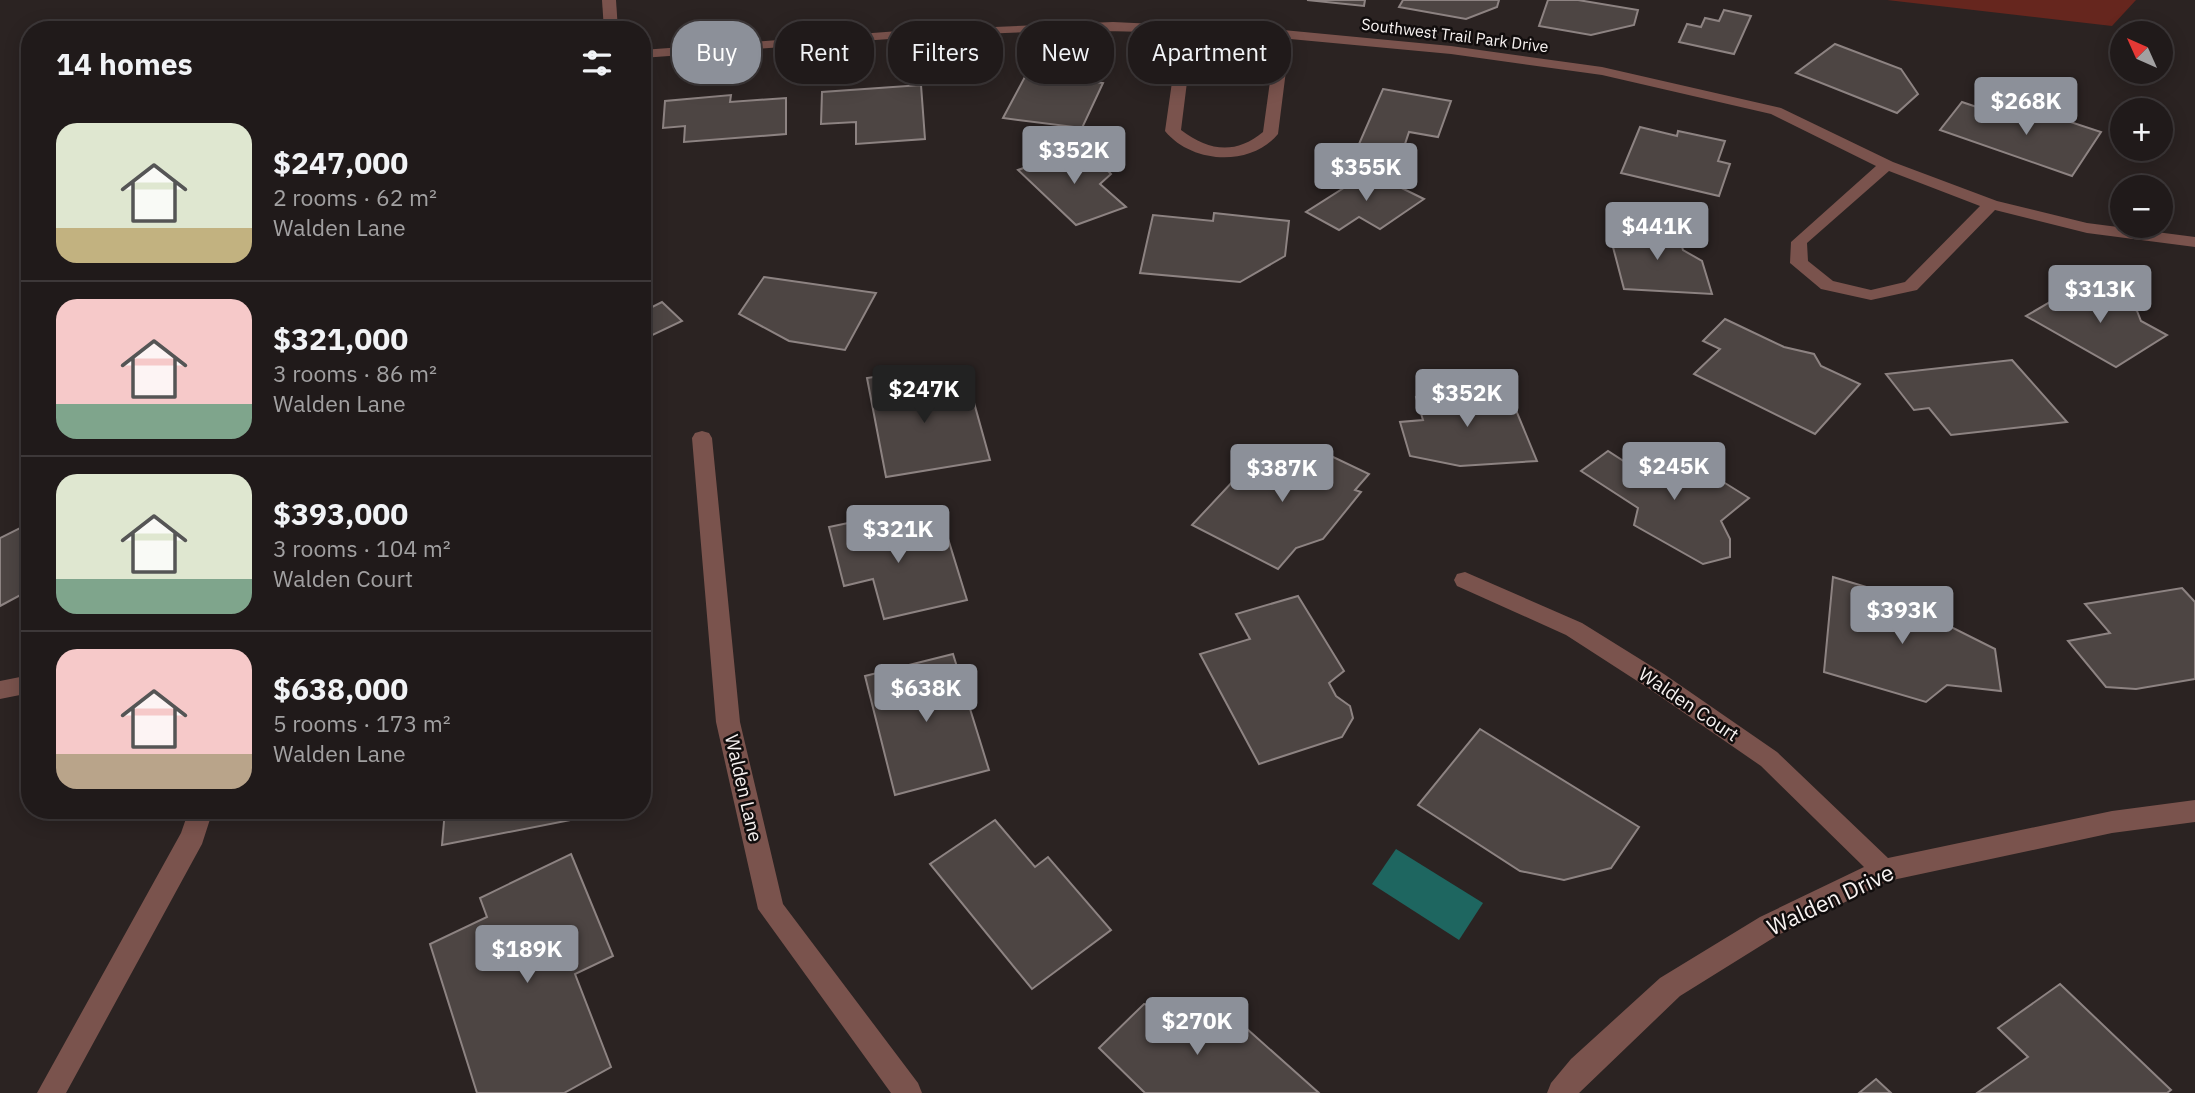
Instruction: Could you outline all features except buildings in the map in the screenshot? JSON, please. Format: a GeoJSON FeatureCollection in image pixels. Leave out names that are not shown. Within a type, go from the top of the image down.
{"type":"FeatureCollection","features":[{"type":"Feature","properties":{"kind":"street"},"geometry":{"type":"LineString","coordinates":[[609,0],[610,21]]}},
{"type":"Feature","properties":{"kind":"street","name":"Southwest Trail Park Drive"},"geometry":{"type":"LineString","coordinates":[[651,53],[899,35],[1128,26]]}},
{"type":"Feature","properties":{"kind":"street","name":"Southwest Trail Park Drive"},"geometry":{"type":"LineString","coordinates":[[1291,35],[1451,51],[1602,71],[1776,111],[1887,165],[1992,204],[2087,228],[2195,242]]}},
{"type":"Feature","properties":{"kind":"street"},"geometry":{"type":"LineString","coordinates":[[1179,84],[1173,131],[1190,145],[1216,152],[1248,150],[1270,134],[1278,84]]}},
{"type":"Feature","properties":{"kind":"street"},"geometry":{"type":"LineString","coordinates":[[1887,165],[1799,242],[1799,263],[1827,285],[1871,295],[1911,286],[1992,204]]}},
{"type":"Feature","properties":{"kind":"street","name":"Walden Lane"},"geometry":{"type":"LineString","coordinates":[[702,438],[729,722],[771,909],[908,1093]]}},
{"type":"Feature","properties":{"kind":"street","name":"Walden Court"},"geometry":{"type":"LineString","coordinates":[[1465,580],[1574,629],[1758,751],[1884,870]]}},
{"type":"Feature","properties":{"kind":"street"},"geometry":{"type":"LineString","coordinates":[[0,690],[21,686]]}},
{"type":"Feature","properties":{"kind":"street","name":"Walden Drive"},"geometry":{"type":"LineString","coordinates":[[1561,1093],[1581,1069],[1670,987],[1769,926],[1884,870],[2112,822],[2195,811]]}},
{"type":"Feature","properties":{"kind":"street"},"geometry":{"type":"LineString","coordinates":[[51,1093],[192,836],[198,819]]}},
{"type":"Feature","properties":{"kind":"shaded area"},"geometry":{"type":"Polygon","coordinates":[[[1887,0],[2136,0],[2117,21],[2110,21],[2110,26],[1887,0]]]}},
{"type":"Feature","properties":{"kind":"water"},"geometry":{"type":"Polygon","coordinates":[[[1396,849],[1483,903],[1459,940],[1372,884],[1396,849]]]}}]}
